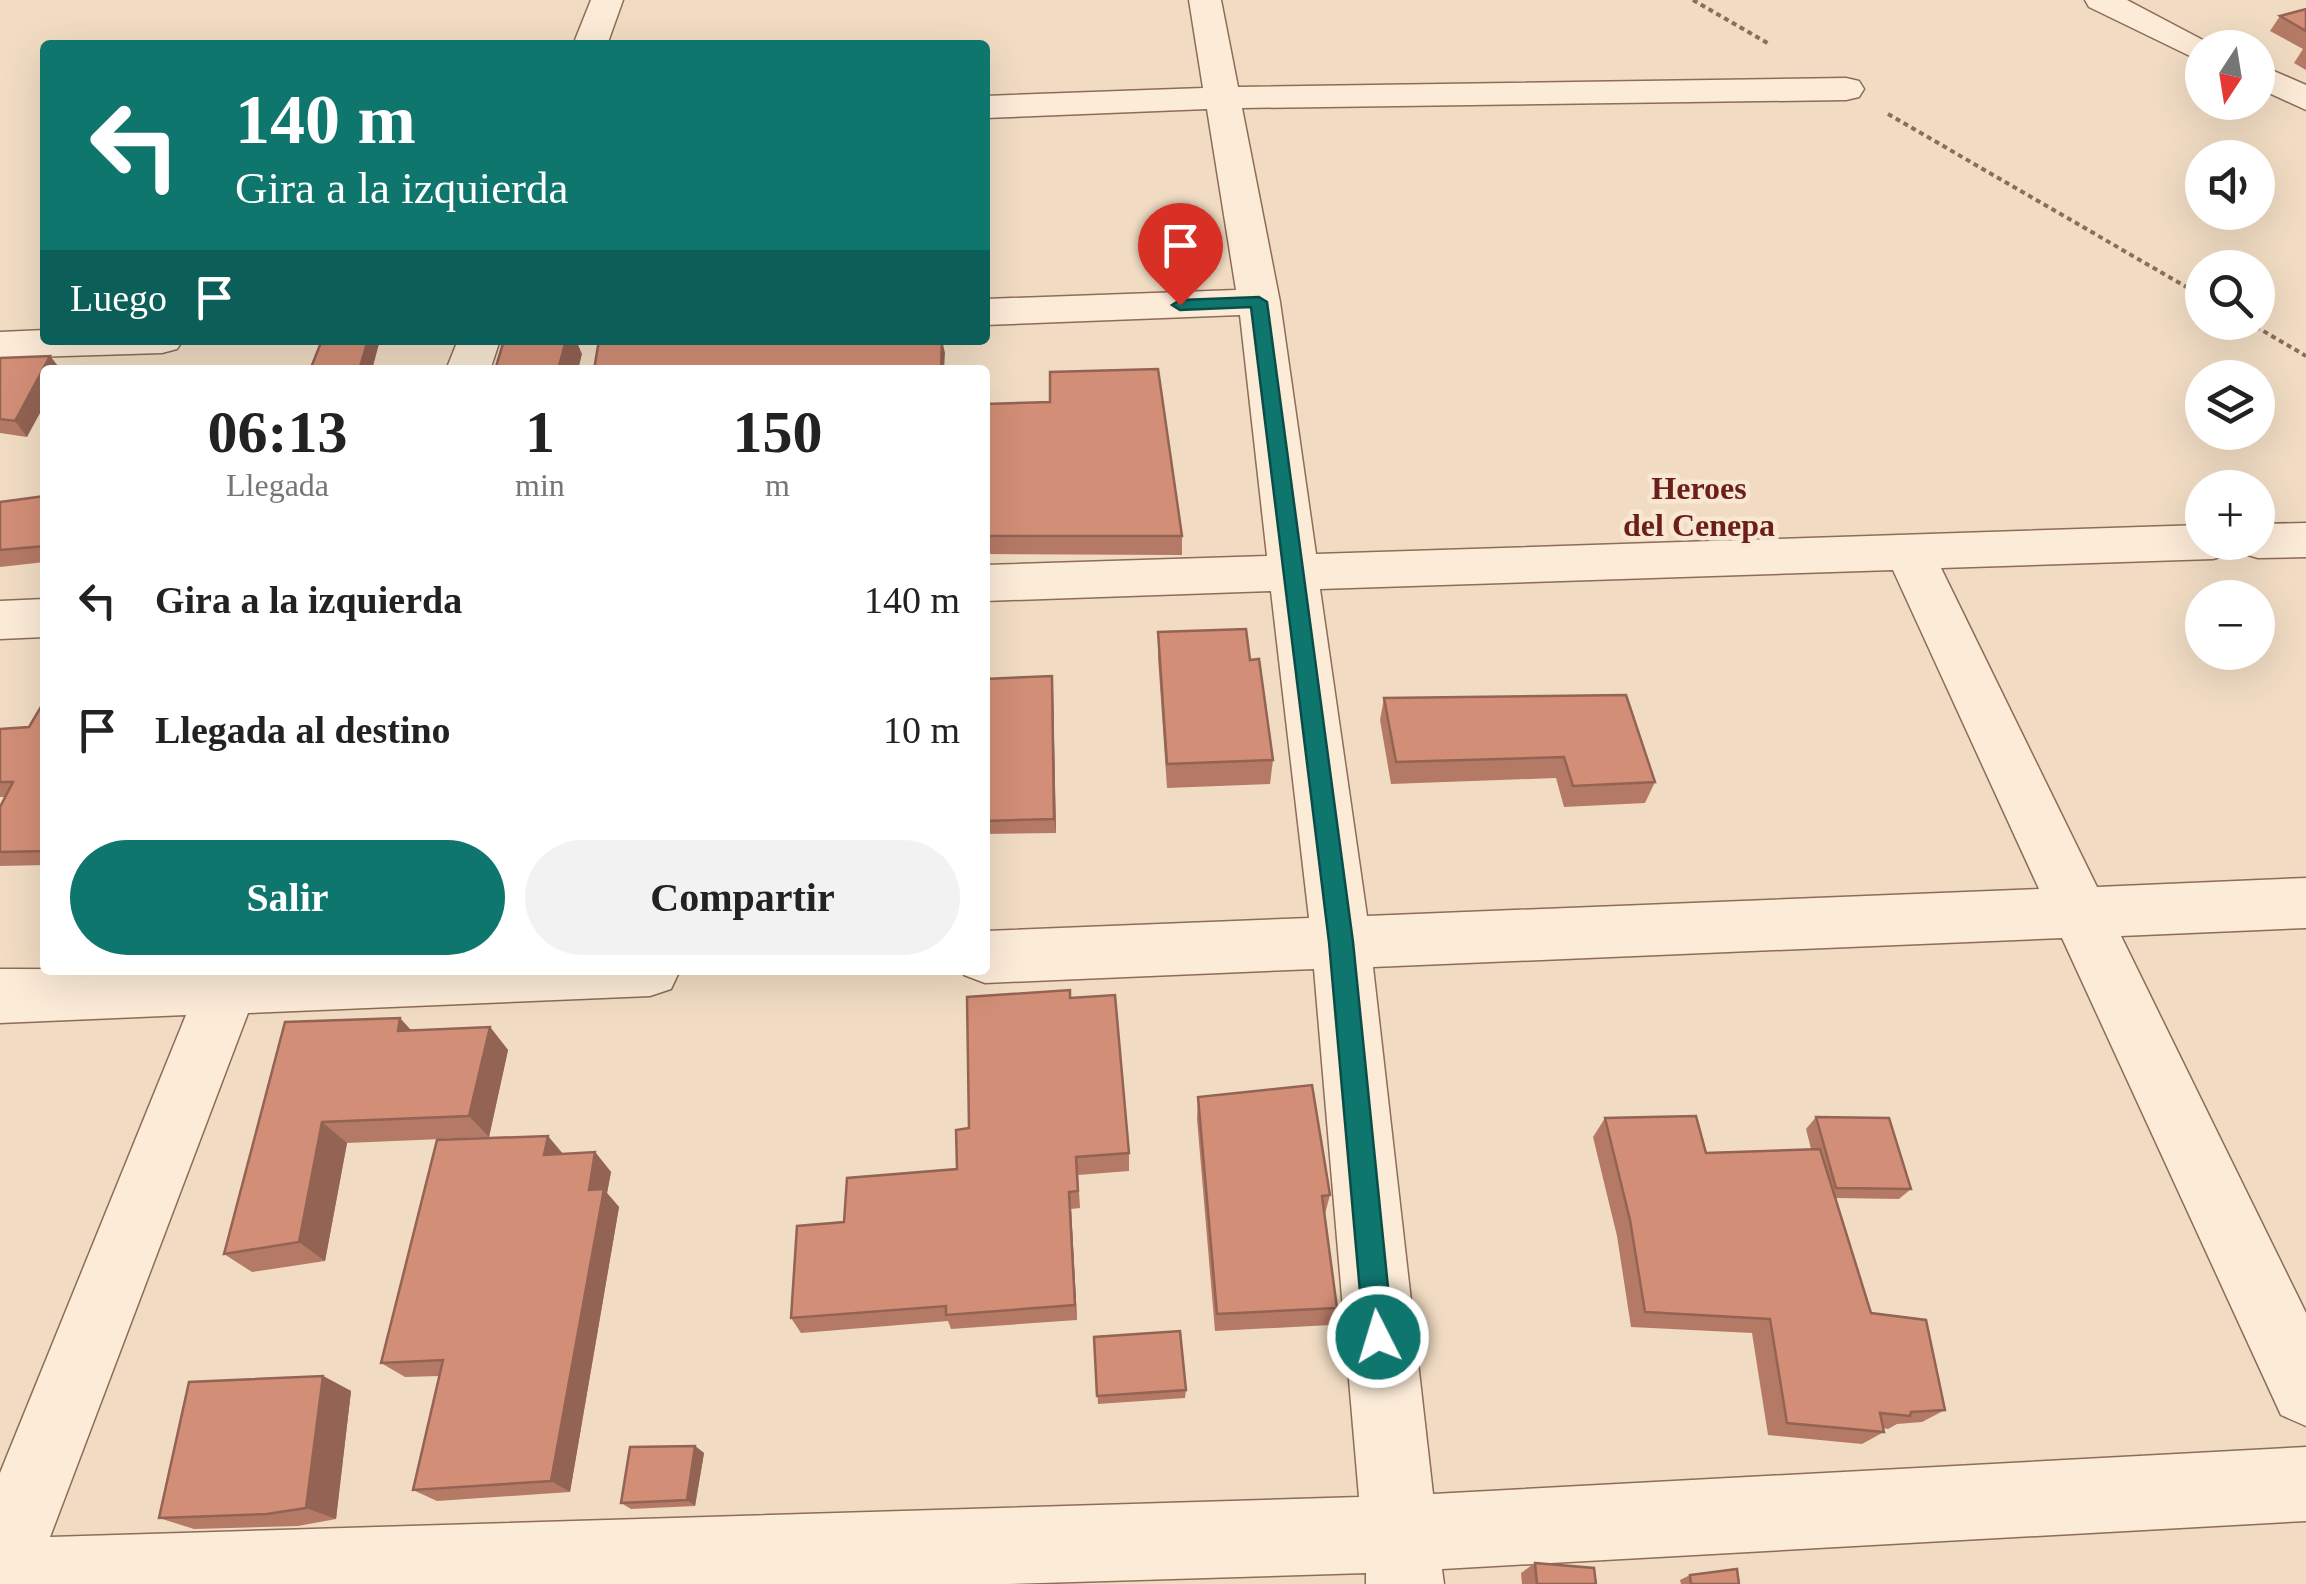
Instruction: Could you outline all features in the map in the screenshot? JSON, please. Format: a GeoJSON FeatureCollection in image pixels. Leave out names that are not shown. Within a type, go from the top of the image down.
{"type":"FeatureCollection","features":[{"type":"Feature","properties":{"kind":"street"},"geometry":{"type":"LineString","coordinates":[[592,40],[607,0]]}},
{"type":"Feature","properties":{"kind":"street"},"geometry":{"type":"LineString","coordinates":[[1205,0],[1259,302],[1341,942],[1401,1559]]}},
{"type":"Feature","properties":{"kind":"street"},"geometry":{"type":"LineString","coordinates":[[2101,0],[2169,14]]}},
{"type":"Feature","properties":{"kind":"street"},"geometry":{"type":"LineString","coordinates":[[2275,84],[2306,99]]}},
{"type":"Feature","properties":{"kind":"street"},"geometry":{"type":"LineString","coordinates":[[990,107],[1225,98],[1846,89]]}},
{"type":"Feature","properties":{"kind":"street"},"geometry":{"type":"LineString","coordinates":[[990,312],[1259,302]]}},
{"type":"Feature","properties":{"kind":"street"},"geometry":{"type":"LineString","coordinates":[[0,346],[40,345]]}},
{"type":"Feature","properties":{"kind":"street"},"geometry":{"type":"LineString","coordinates":[[2275,541],[2306,540]]}},
{"type":"Feature","properties":{"kind":"street"},"geometry":{"type":"LineString","coordinates":[[990,583],[2185,543]]}},
{"type":"Feature","properties":{"kind":"street"},"geometry":{"type":"LineString","coordinates":[[1908,552],[2306,1390]]}},
{"type":"Feature","properties":{"kind":"street"},"geometry":{"type":"LineString","coordinates":[[0,620],[40,618]]}},
{"type":"Feature","properties":{"kind":"street"},"geometry":{"type":"LineString","coordinates":[[990,956],[2306,902]]}},
{"type":"Feature","properties":{"kind":"street"},"geometry":{"type":"LineString","coordinates":[[0,996],[230,978],[388,975]]}},
{"type":"Feature","properties":{"kind":"street"},"geometry":{"type":"LineString","coordinates":[[0,1568],[230,978]]}},
{"type":"Feature","properties":{"kind":"street"},"geometry":{"type":"LineString","coordinates":[[0,1577],[1401,1559],[2306,1484]]}},
{"type":"Feature","properties":{"kind":"path"},"geometry":{"type":"LineString","coordinates":[[1692,0],[2185,286]]}},
{"type":"Feature","properties":{"kind":"path"},"geometry":{"type":"LineString","coordinates":[[2275,338],[2306,356]]}},
{"type":"Feature","properties":{"kind":"building"},"geometry":{"type":"Polygon","coordinates":[[[2306,9],[2306,31],[2280,16],[2306,9]]]}},
{"type":"Feature","properties":{"kind":"building"},"geometry":{"type":"Polygon","coordinates":[[[320,345],[366,345],[360,365],[312,365],[320,345]]]}},
{"type":"Feature","properties":{"kind":"building"},"geometry":{"type":"Polygon","coordinates":[[[502,345],[565,345],[559,365],[496,365],[502,345]]]}},
{"type":"Feature","properties":{"kind":"building"},"geometry":{"type":"Polygon","coordinates":[[[598,345],[942,345],[941,365],[595,365],[598,345]]]}},
{"type":"Feature","properties":{"kind":"building"},"geometry":{"type":"Polygon","coordinates":[[[50,356],[45,365],[40,365],[40,375],[15,421],[0,419],[0,358],[50,356]]]}},
{"type":"Feature","properties":{"kind":"building"},"geometry":{"type":"Polygon","coordinates":[[[1158,369],[1182,536],[990,536],[990,404],[1050,402],[1050,372],[1158,369]]]}},
{"type":"Feature","properties":{"kind":"building"},"geometry":{"type":"Polygon","coordinates":[[[40,497],[40,546],[0,550],[0,502],[40,497]]]}},
{"type":"Feature","properties":{"kind":"building"},"geometry":{"type":"Polygon","coordinates":[[[1246,629],[1250,660],[1259,659],[1273,760],[1167,764],[1158,632],[1246,629]]]}},
{"type":"Feature","properties":{"kind":"building"},"geometry":{"type":"Polygon","coordinates":[[[1052,676],[1054,819],[990,821],[990,679],[1052,676]]]}},
{"type":"Feature","properties":{"kind":"building"},"geometry":{"type":"Polygon","coordinates":[[[1626,695],[1655,782],[1573,786],[1564,757],[1396,762],[1384,698],[1626,695]]]}},
{"type":"Feature","properties":{"kind":"building"},"geometry":{"type":"Polygon","coordinates":[[[40,708],[40,851],[0,852],[0,807],[13,782],[0,782],[0,729],[29,727],[40,708]]]}},
{"type":"Feature","properties":{"kind":"building"},"geometry":{"type":"Polygon","coordinates":[[[1070,990],[1070,998],[1115,995],[1129,1153],[1076,1157],[1078,1191],[1069,1192],[1075,1305],[946,1315],[946,1306],[791,1318],[797,1226],[844,1222],[847,1178],[957,1169],[956,1130],[969,1128],[967,997],[1070,990]]]}},
{"type":"Feature","properties":{"kind":"building"},"geometry":{"type":"Polygon","coordinates":[[[400,1018],[398,1031],[490,1027],[469,1116],[322,1122],[299,1242],[224,1254],[285,1022],[400,1018]]]}},
{"type":"Feature","properties":{"kind":"building"},"geometry":{"type":"Polygon","coordinates":[[[1312,1085],[1330,1195],[1322,1196],[1337,1308],[1217,1314],[1198,1097],[1312,1085]]]}},
{"type":"Feature","properties":{"kind":"building"},"geometry":{"type":"Polygon","coordinates":[[[1696,1116],[1706,1153],[1820,1149],[1871,1313],[1926,1320],[1945,1410],[1911,1412],[1910,1416],[1880,1413],[1884,1432],[1787,1423],[1770,1319],[1645,1312],[1630,1220],[1605,1118],[1696,1116]]]}},
{"type":"Feature","properties":{"kind":"building"},"geometry":{"type":"Polygon","coordinates":[[[1816,1117],[1889,1118],[1911,1189],[1836,1188],[1816,1117]]]}},
{"type":"Feature","properties":{"kind":"building"},"geometry":{"type":"Polygon","coordinates":[[[548,1136],[544,1155],[595,1152],[589,1190],[604,1189],[551,1481],[413,1490],[443,1360],[381,1363],[437,1140],[548,1136]]]}},
{"type":"Feature","properties":{"kind":"building"},"geometry":{"type":"Polygon","coordinates":[[[1180,1331],[1186,1390],[1097,1396],[1094,1337],[1180,1331]]]}},
{"type":"Feature","properties":{"kind":"building"},"geometry":{"type":"Polygon","coordinates":[[[323,1376],[306,1508],[267,1514],[159,1518],[189,1382],[323,1376]]]}},
{"type":"Feature","properties":{"kind":"building"},"geometry":{"type":"Polygon","coordinates":[[[695,1446],[687,1500],[621,1503],[630,1447],[695,1446]]]}},
{"type":"Feature","properties":{"kind":"building"},"geometry":{"type":"Polygon","coordinates":[[[1535,1563],[1594,1568],[1596,1584],[1537,1584],[1535,1563]]]}},
{"type":"Feature","properties":{"kind":"building"},"geometry":{"type":"Polygon","coordinates":[[[1737,1569],[1739,1584],[1691,1584],[1690,1575],[1737,1569]]]}},
{"type":"Feature","properties":{"kind":"district","name":"Heroes del Cenepa"},"geometry":{"type":"Point","coordinates":[1699,506]}},
{"type":"Feature","properties":{"kind":"route"},"geometry":{"type":"LineString","coordinates":[[1180,305],[1259,302],[1341,942],[1378,1337]]}}]}
